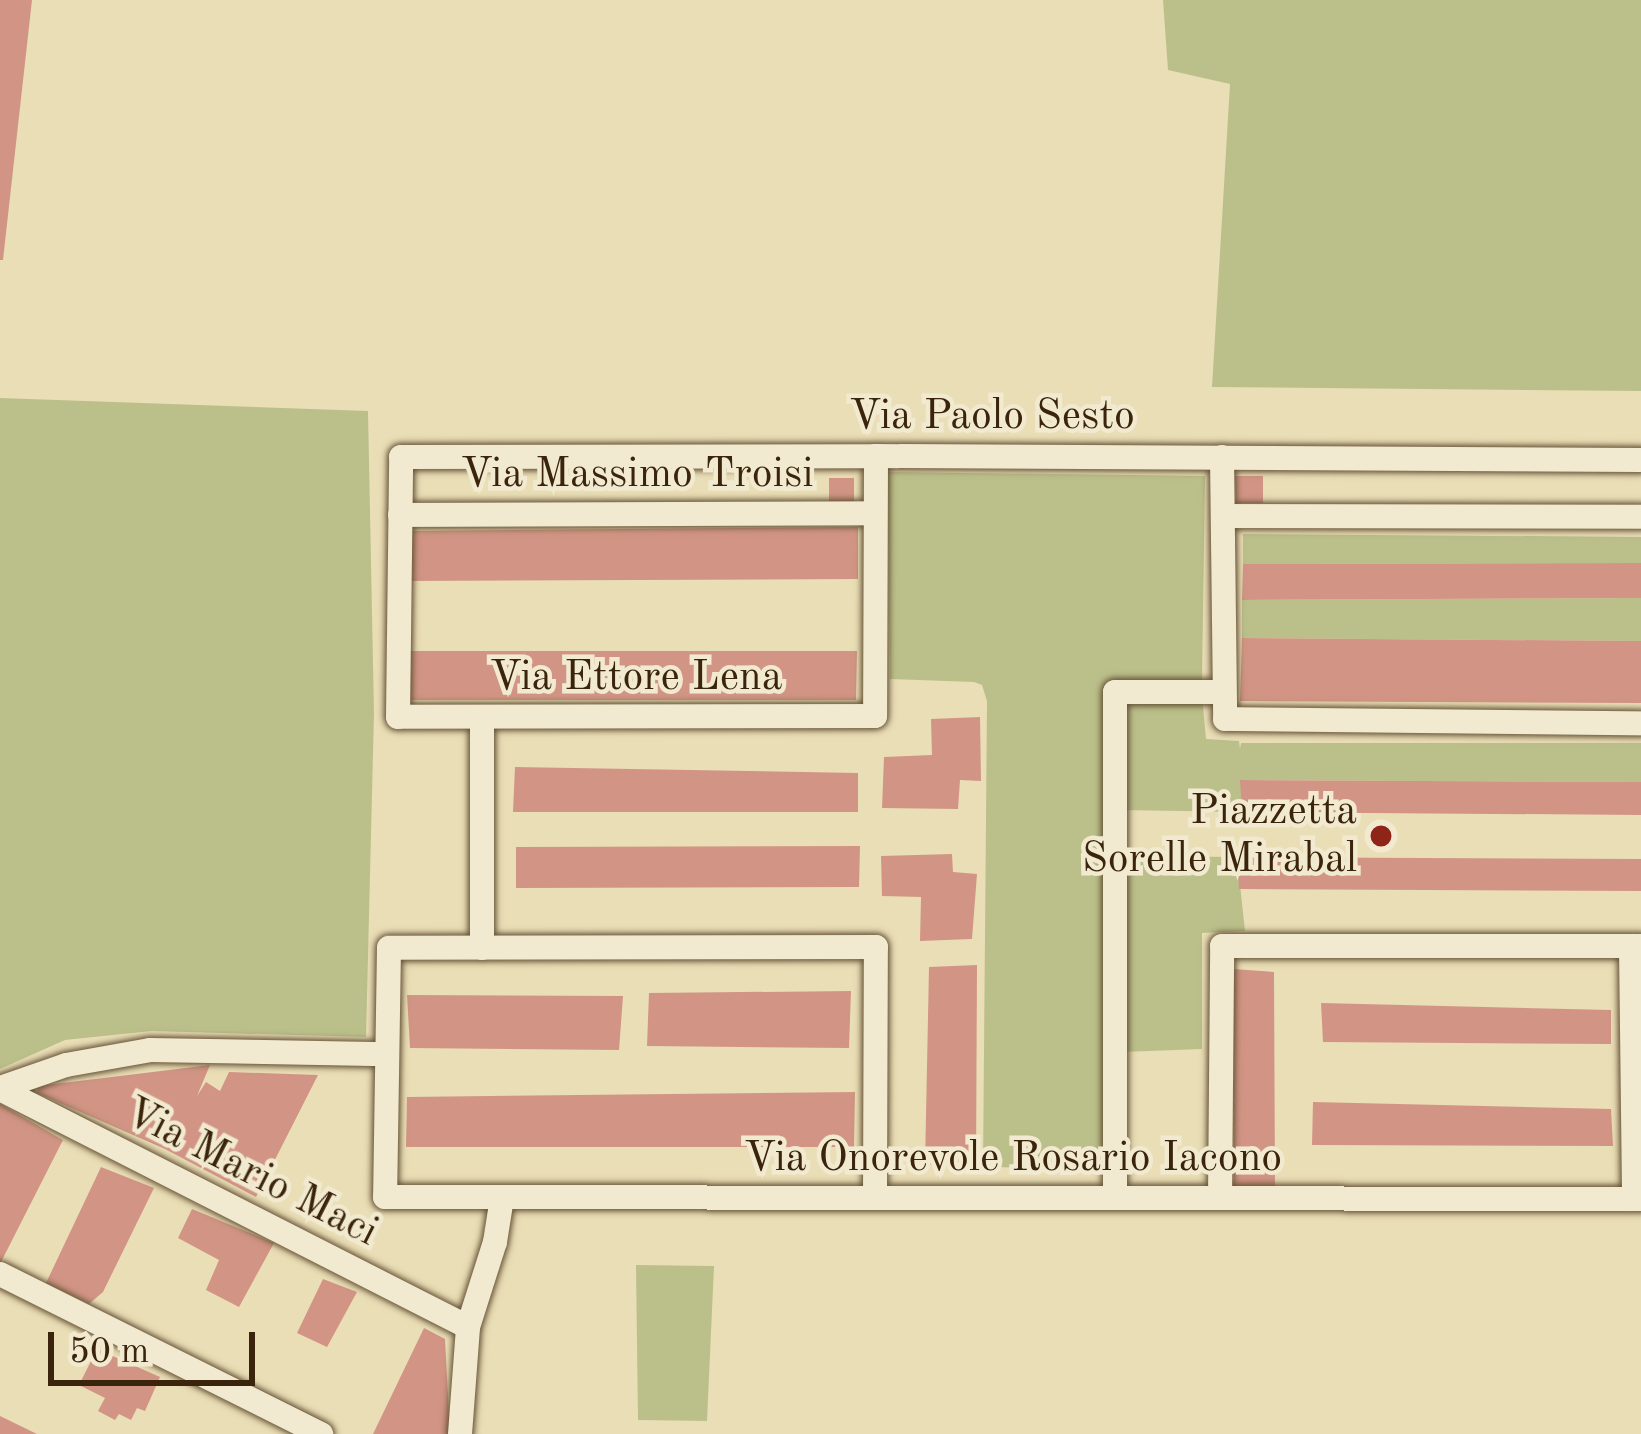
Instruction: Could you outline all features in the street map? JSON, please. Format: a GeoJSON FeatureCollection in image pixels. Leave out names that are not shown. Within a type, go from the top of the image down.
{"type":"FeatureCollection","features":[{"type":"Feature","properties":{"kind":"street","name":"Via Paolo Sesto"},"geometry":{"type":"LineString","coordinates":[[400,515],[400,458],[876,455],[1641,460]]}},
{"type":"Feature","properties":{"kind":"street"},"geometry":{"type":"LineString","coordinates":[[875,513],[876,455]]}},
{"type":"Feature","properties":{"kind":"street"},"geometry":{"type":"LineString","coordinates":[[1222,458],[1225,718],[1641,723]]}},
{"type":"Feature","properties":{"kind":"street","name":"Via Massimo Troisi"},"geometry":{"type":"LineString","coordinates":[[400,515],[875,513]]}},
{"type":"Feature","properties":{"kind":"street","name":"Via Ettore Lena"},"geometry":{"type":"LineString","coordinates":[[400,515],[398,717],[875,716],[875,513]]}},
{"type":"Feature","properties":{"kind":"street"},"geometry":{"type":"LineString","coordinates":[[1222,516],[1641,517]]}},
{"type":"Feature","properties":{"kind":"street"},"geometry":{"type":"LineString","coordinates":[[1115,1198],[1115,692],[1224,692]]}},
{"type":"Feature","properties":{"kind":"street"},"geometry":{"type":"LineString","coordinates":[[482,717],[482,948]]}},
{"type":"Feature","properties":{"kind":"street"},"geometry":{"type":"LineString","coordinates":[[1220,1198],[1222,946],[1636,946],[1637,1199]]}},
{"type":"Feature","properties":{"kind":"street"},"geometry":{"type":"LineString","coordinates":[[0,1089],[66,1065],[151,1049],[387,1054],[388,948],[876,947],[875,1198]]}},
{"type":"Feature","properties":{"kind":"street","name":"Via Onorevole Rosario Iacono"},"geometry":{"type":"LineString","coordinates":[[387,1054],[386,1197],[1637,1199]]}},
{"type":"Feature","properties":{"kind":"street","name":"Via Mario Maci"},"geometry":{"type":"LineString","coordinates":[[0,1089],[467,1327]]}},
{"type":"Feature","properties":{"kind":"street"},"geometry":{"type":"LineString","coordinates":[[460,1434],[467,1327],[495,1242],[502,1198]]}},
{"type":"Feature","properties":{"kind":"street"},"geometry":{"type":"LineString","coordinates":[[0,1274],[321,1434]]}},
{"type":"Feature","properties":{"kind":"green space"},"geometry":{"type":"Polygon","coordinates":[[[1163,0],[1641,0],[1641,391],[1212,387],[1230,84],[1168,70],[1163,0]]]}},
{"type":"Feature","properties":{"kind":"green space"},"geometry":{"type":"Polygon","coordinates":[[[0,398],[368,411],[374,713],[366,1037],[151,1031],[65,1040],[0,1069],[0,398]]]}},
{"type":"Feature","properties":{"kind":"green space"},"geometry":{"type":"Polygon","coordinates":[[[888,472],[1205,476],[1202,680],[1113,686],[1106,1169],[983,1167],[987,701],[982,685],[974,682],[890,679],[888,472]]]}},
{"type":"Feature","properties":{"kind":"green space"},"geometry":{"type":"Polygon","coordinates":[[[1243,534],[1641,537],[1641,563],[1243,564],[1243,534]]]}},
{"type":"Feature","properties":{"kind":"green space"},"geometry":{"type":"Polygon","coordinates":[[[1641,598],[1641,641],[1242,638],[1242,600],[1641,598]]]}},
{"type":"Feature","properties":{"kind":"green space"},"geometry":{"type":"Polygon","coordinates":[[[1202,696],[1206,739],[1239,741],[1240,749],[1241,743],[1641,743],[1641,782],[1242,780],[1242,812],[1121,810],[1120,697],[1202,696]]]}},
{"type":"Feature","properties":{"kind":"green space"},"geometry":{"type":"Polygon","coordinates":[[[1120,856],[1237,857],[1245,931],[1202,933],[1202,1049],[1122,1052],[1120,856]]]}},
{"type":"Feature","properties":{"kind":"green space"},"geometry":{"type":"Polygon","coordinates":[[[636,1265],[714,1266],[707,1421],[638,1420],[636,1265]]]}},
{"type":"Feature","properties":{"kind":"building"},"geometry":{"type":"Polygon","coordinates":[[[0,0],[32,0],[3,260],[0,260],[0,0]]]}},
{"type":"Feature","properties":{"kind":"building"},"geometry":{"type":"Polygon","coordinates":[[[1235,476],[1263,476],[1263,503],[1236,503],[1235,476]]]}},
{"type":"Feature","properties":{"kind":"building"},"geometry":{"type":"Polygon","coordinates":[[[829,478],[854,478],[854,505],[829,505],[829,478]]]}},
{"type":"Feature","properties":{"kind":"building"},"geometry":{"type":"Polygon","coordinates":[[[858,527],[858,579],[409,581],[409,531],[858,527]]]}},
{"type":"Feature","properties":{"kind":"building"},"geometry":{"type":"Polygon","coordinates":[[[1641,563],[1641,598],[1242,600],[1243,564],[1641,563]]]}},
{"type":"Feature","properties":{"kind":"building"},"geometry":{"type":"Polygon","coordinates":[[[1242,638],[1641,641],[1641,703],[1240,701],[1242,638]]]}},
{"type":"Feature","properties":{"kind":"building"},"geometry":{"type":"Polygon","coordinates":[[[405,651],[857,651],[856,700],[406,700],[405,651]]]}},
{"type":"Feature","properties":{"kind":"building"},"geometry":{"type":"Polygon","coordinates":[[[980,717],[981,781],[960,780],[958,809],[882,808],[884,757],[932,755],[931,719],[980,717]]]}},
{"type":"Feature","properties":{"kind":"building"},"geometry":{"type":"Polygon","coordinates":[[[515,767],[858,773],[858,812],[513,812],[515,767]]]}},
{"type":"Feature","properties":{"kind":"building"},"geometry":{"type":"Polygon","coordinates":[[[1240,780],[1641,782],[1641,815],[1242,812],[1240,780]]]}},
{"type":"Feature","properties":{"kind":"building"},"geometry":{"type":"Polygon","coordinates":[[[860,846],[859,887],[516,888],[516,847],[860,846]]]}},
{"type":"Feature","properties":{"kind":"building"},"geometry":{"type":"Polygon","coordinates":[[[952,854],[953,872],[977,874],[972,939],[920,941],[921,897],[882,896],[881,856],[952,854]]]}},
{"type":"Feature","properties":{"kind":"building"},"geometry":{"type":"Polygon","coordinates":[[[1237,857],[1641,859],[1641,891],[1239,889],[1237,857]]]}},
{"type":"Feature","properties":{"kind":"building"},"geometry":{"type":"Polygon","coordinates":[[[977,965],[976,1166],[925,1165],[929,967],[977,965]]]}},
{"type":"Feature","properties":{"kind":"building"},"geometry":{"type":"Polygon","coordinates":[[[1233,969],[1274,972],[1275,1186],[1234,1188],[1233,969]]]}},
{"type":"Feature","properties":{"kind":"building"},"geometry":{"type":"Polygon","coordinates":[[[851,991],[849,1048],[647,1046],[649,993],[851,991]]]}},
{"type":"Feature","properties":{"kind":"building"},"geometry":{"type":"Polygon","coordinates":[[[407,995],[623,996],[619,1050],[410,1048],[407,995]]]}},
{"type":"Feature","properties":{"kind":"building"},"geometry":{"type":"Polygon","coordinates":[[[1321,1003],[1611,1010],[1611,1044],[1323,1042],[1321,1003]]]}},
{"type":"Feature","properties":{"kind":"building"},"geometry":{"type":"Polygon","coordinates":[[[210,1065],[197,1096],[206,1082],[220,1091],[229,1072],[318,1075],[256,1197],[165,1149],[37,1093],[38,1086],[210,1065]]]}},
{"type":"Feature","properties":{"kind":"building"},"geometry":{"type":"Polygon","coordinates":[[[855,1092],[854,1147],[406,1147],[407,1097],[855,1092]]]}},
{"type":"Feature","properties":{"kind":"building"},"geometry":{"type":"Polygon","coordinates":[[[1313,1102],[1611,1109],[1613,1146],[1312,1145],[1313,1102]]]}},
{"type":"Feature","properties":{"kind":"building"},"geometry":{"type":"Polygon","coordinates":[[[0,1104],[63,1140],[0,1264],[0,1104]]]}},
{"type":"Feature","properties":{"kind":"building"},"geometry":{"type":"Polygon","coordinates":[[[101,1167],[154,1188],[103,1292],[89,1304],[46,1283],[101,1167]]]}},
{"type":"Feature","properties":{"kind":"building"},"geometry":{"type":"Polygon","coordinates":[[[192,1209],[274,1243],[239,1307],[206,1290],[219,1260],[178,1238],[192,1209]]]}},
{"type":"Feature","properties":{"kind":"building"},"geometry":{"type":"Polygon","coordinates":[[[323,1279],[357,1292],[327,1347],[297,1333],[323,1279]]]}},
{"type":"Feature","properties":{"kind":"building"},"geometry":{"type":"Polygon","coordinates":[[[424,1328],[445,1339],[450,1434],[373,1434],[424,1328]]]}},
{"type":"Feature","properties":{"kind":"building"},"geometry":{"type":"Polygon","coordinates":[[[97,1349],[160,1377],[145,1411],[137,1408],[131,1420],[119,1414],[115,1420],[98,1411],[105,1398],[79,1385],[97,1349]]]}},
{"type":"Feature","properties":{"kind":"building"},"geometry":{"type":"Polygon","coordinates":[[[0,1416],[37,1434],[0,1434],[0,1416]]]}},
{"type":"Feature","properties":{"kind":"place","name":"Piazzetta Sorelle Mirabal"},"geometry":{"type":"Point","coordinates":[1381,836]}}]}
